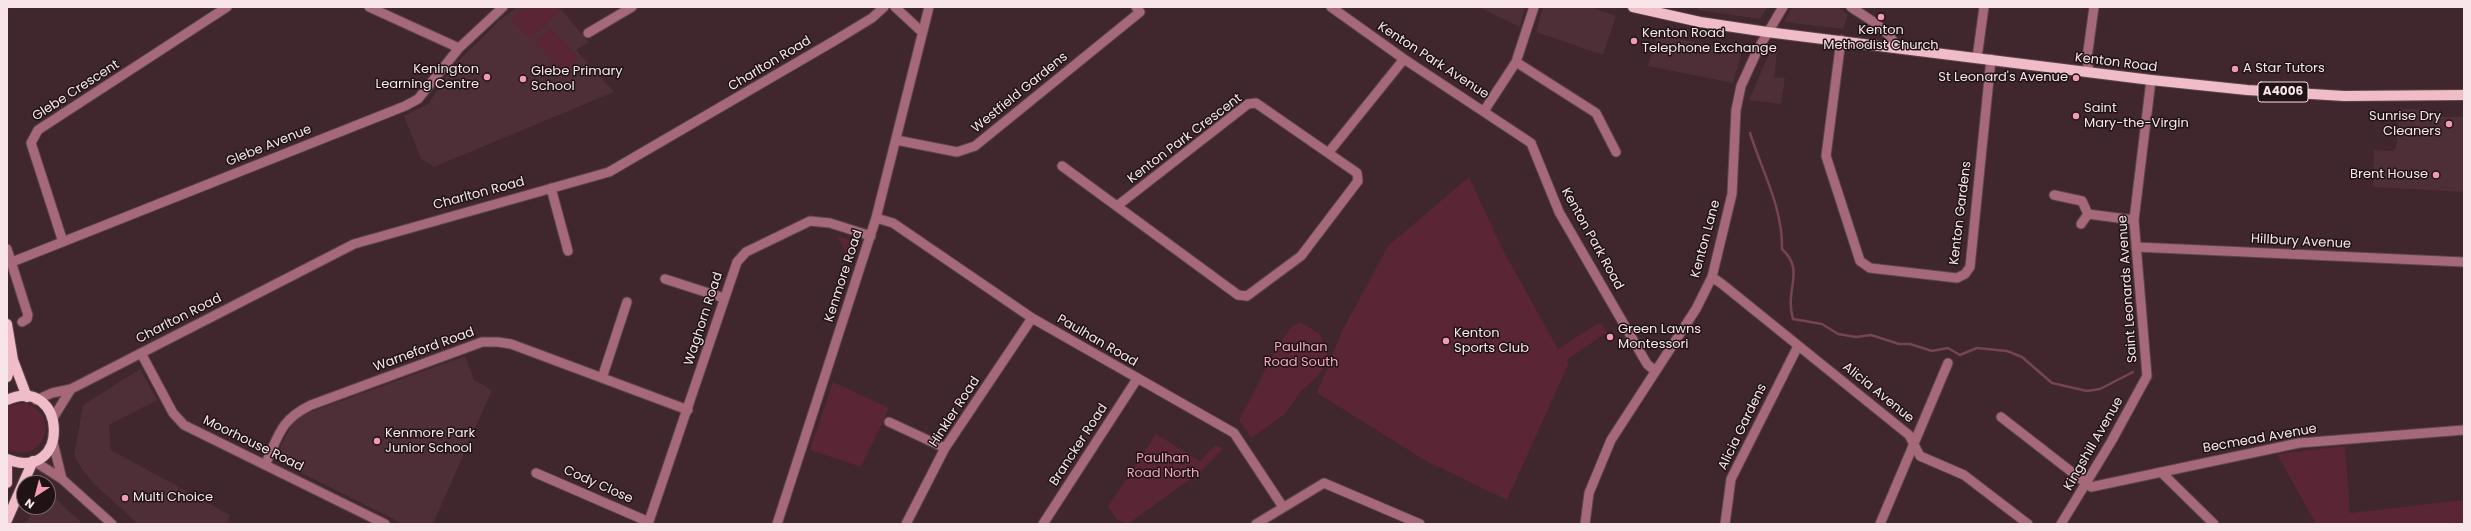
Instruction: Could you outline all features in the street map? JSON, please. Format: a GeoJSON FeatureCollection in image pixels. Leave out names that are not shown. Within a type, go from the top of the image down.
{"type":"FeatureCollection","features":[{"type":"Feature","properties":{"kind":"main road","name":"A4006"},"geometry":{"type":"LineString","coordinates":[[1633,7],[1700,22],[1767,32]]}},
{"type":"Feature","properties":{"kind":"main road","name":"Kenton Road"},"geometry":{"type":"LineString","coordinates":[[1767,32],[1841,40],[2151,80],[2247,90],[2344,96],[2464,95]]}},
{"type":"Feature","properties":{"kind":"main road"},"geometry":{"type":"LineString","coordinates":[[7,324],[13,360],[32,398],[50,410],[53,418],[55,434],[53,442],[44,455],[34,461],[24,463],[7,459]]}},
{"type":"Feature","properties":{"kind":"main road"},"geometry":{"type":"LineString","coordinates":[[7,377],[13,360]]}},
{"type":"Feature","properties":{"kind":"main road"},"geometry":{"type":"LineString","coordinates":[[7,400],[16,397],[32,398]]}},
{"type":"Feature","properties":{"kind":"main road"},"geometry":{"type":"LineString","coordinates":[[7,520],[34,461]]}},
{"type":"Feature","properties":{"kind":"main road"},"geometry":{"type":"LineString","coordinates":[[7,465],[7,483]]}},
{"type":"Feature","properties":{"kind":"street","name":"Glebe Crescent"},"geometry":{"type":"LineString","coordinates":[[63,242],[31,143],[38,130],[227,7]]}},
{"type":"Feature","properties":{"kind":"street"},"geometry":{"type":"LineString","coordinates":[[369,7],[459,48]]}},
{"type":"Feature","properties":{"kind":"street","name":"Glebe Avenue"},"geometry":{"type":"LineString","coordinates":[[12,262],[405,106],[418,99],[459,48],[503,7]]}},
{"type":"Feature","properties":{"kind":"street"},"geometry":{"type":"LineString","coordinates":[[588,34],[632,7]]}},
{"type":"Feature","properties":{"kind":"street","name":"Charlton Road"},"geometry":{"type":"LineString","coordinates":[[32,398],[71,389],[354,244],[610,172],[840,38],[872,18],[884,7]]}},
{"type":"Feature","properties":{"kind":"street"},"geometry":{"type":"LineString","coordinates":[[896,7],[922,32]]}},
{"type":"Feature","properties":{"kind":"street","name":"Kenmore Road"},"geometry":{"type":"LineString","coordinates":[[777,524],[871,236],[929,7]]}},
{"type":"Feature","properties":{"kind":"street","name":"Westfield Gardens"},"geometry":{"type":"LineString","coordinates":[[896,140],[957,152],[975,146],[1140,12],[1136,7]]}},
{"type":"Feature","properties":{"kind":"street","name":"Kenton Park Avenue"},"geometry":{"type":"LineString","coordinates":[[1331,7],[1404,59],[1484,111],[1516,62],[1534,7]]}},
{"type":"Feature","properties":{"kind":"street","name":"Kenton Lane"},"geometry":{"type":"LineString","coordinates":[[1585,524],[1589,493],[1611,440],[1696,309],[1712,277],[1732,194],[1736,110],[1741,86],[1767,32],[1783,7]]}},
{"type":"Feature","properties":{"kind":"street"},"geometry":{"type":"LineString","coordinates":[[1851,7],[1881,27],[1893,38],[1897,48]]}},
{"type":"Feature","properties":{"kind":"street"},"geometry":{"type":"LineString","coordinates":[[1978,58],[1984,7]]}},
{"type":"Feature","properties":{"kind":"street"},"geometry":{"type":"LineString","coordinates":[[2089,72],[2087,58],[2094,7]]}},
{"type":"Feature","properties":{"kind":"street","name":"Kenton Gardens"},"geometry":{"type":"LineString","coordinates":[[1841,40],[1826,156],[1860,261],[1870,268],[1957,278],[1965,274],[1970,267],[1991,59]]}},
{"type":"Feature","properties":{"kind":"street"},"geometry":{"type":"LineString","coordinates":[[1329,152],[1404,59]]}},
{"type":"Feature","properties":{"kind":"street"},"geometry":{"type":"LineString","coordinates":[[1516,62],[1596,113],[1616,152]]}},
{"type":"Feature","properties":{"kind":"street","name":"Saint Leonards Avenue"},"geometry":{"type":"LineString","coordinates":[[2147,376],[2134,220],[2151,80]]}},
{"type":"Feature","properties":{"kind":"street","name":"Kenton Park Crescent"},"geometry":{"type":"LineString","coordinates":[[1062,166],[1238,295],[1246,296],[1301,256],[1358,181],[1357,173],[1329,152],[1256,103],[1248,104],[1117,206]]}},
{"type":"Feature","properties":{"kind":"street","name":"Kenton Park Road"},"geometry":{"type":"LineString","coordinates":[[1484,111],[1531,143],[1559,212],[1647,364],[1655,371]]}},
{"type":"Feature","properties":{"kind":"street"},"geometry":{"type":"LineString","coordinates":[[551,188],[568,251]]}},
{"type":"Feature","properties":{"kind":"street"},"geometry":{"type":"LineString","coordinates":[[2054,195],[2082,201],[2088,214]]}},
{"type":"Feature","properties":{"kind":"street"},"geometry":{"type":"LineString","coordinates":[[2088,214],[2134,220]]}},
{"type":"Feature","properties":{"kind":"street"},"geometry":{"type":"LineString","coordinates":[[2081,224],[2088,214]]}},
{"type":"Feature","properties":{"kind":"street","name":"Paulhan Road"},"geometry":{"type":"LineString","coordinates":[[876,218],[893,223],[1032,318],[1234,433],[1283,508]]}},
{"type":"Feature","properties":{"kind":"street","name":"Waghorn Road"},"geometry":{"type":"LineString","coordinates":[[649,523],[737,262],[746,252],[810,221],[830,223],[871,236]]}},
{"type":"Feature","properties":{"kind":"street","name":"Hillbury Avenue"},"geometry":{"type":"LineString","coordinates":[[2136,247],[2464,262]]}},
{"type":"Feature","properties":{"kind":"street"},"geometry":{"type":"LineString","coordinates":[[7,249],[28,315],[27,319],[22,322]]}},
{"type":"Feature","properties":{"kind":"street","name":"Alicia Avenue"},"geometry":{"type":"LineString","coordinates":[[1712,277],[1909,435],[1920,456],[1964,475],[2028,524]]}},
{"type":"Feature","properties":{"kind":"street"},"geometry":{"type":"LineString","coordinates":[[665,279],[724,298]]}},
{"type":"Feature","properties":{"kind":"street"},"geometry":{"type":"LineString","coordinates":[[602,378],[627,302]]}},
{"type":"Feature","properties":{"kind":"street","name":"Hinkler Road"},"geometry":{"type":"LineString","coordinates":[[906,524],[945,448],[1032,318]]}},
{"type":"Feature","properties":{"kind":"street","name":"Warneford Road"},"geometry":{"type":"LineString","coordinates":[[265,464],[284,425],[294,413],[311,405],[482,342],[511,344],[688,410]]}},
{"type":"Feature","properties":{"kind":"street","name":"Alicia Gardens"},"geometry":{"type":"LineString","coordinates":[[1725,524],[1732,479],[1798,346]]}},
{"type":"Feature","properties":{"kind":"street","name":"Moorhouse Road"},"geometry":{"type":"LineString","coordinates":[[141,353],[172,413],[184,425],[385,524]]}},
{"type":"Feature","properties":{"kind":"street"},"geometry":{"type":"LineString","coordinates":[[1880,524],[1948,363]]}},
{"type":"Feature","properties":{"kind":"street","name":"Kingshill Avenue"},"geometry":{"type":"LineString","coordinates":[[2061,524],[2087,484],[2147,376]]}},
{"type":"Feature","properties":{"kind":"street","name":"Brancker Road"},"geometry":{"type":"LineString","coordinates":[[1043,524],[1137,379]]}},
{"type":"Feature","properties":{"kind":"street"},"geometry":{"type":"LineString","coordinates":[[53,418],[71,389]]}},
{"type":"Feature","properties":{"kind":"street"},"geometry":{"type":"LineString","coordinates":[[2001,417],[2087,484]]}},
{"type":"Feature","properties":{"kind":"street"},"geometry":{"type":"LineString","coordinates":[[889,422],[945,448]]}},
{"type":"Feature","properties":{"kind":"street","name":"Becmead Avenue"},"geometry":{"type":"LineString","coordinates":[[2087,484],[2091,487],[2299,443],[2464,430]]}},
{"type":"Feature","properties":{"kind":"street"},"geometry":{"type":"LineString","coordinates":[[53,442],[62,479]]}},
{"type":"Feature","properties":{"kind":"street"},"geometry":{"type":"LineString","coordinates":[[34,461],[62,479],[112,524]]}},
{"type":"Feature","properties":{"kind":"street","name":"Cody Close"},"geometry":{"type":"LineString","coordinates":[[536,472],[649,523]]}},
{"type":"Feature","properties":{"kind":"street"},"geometry":{"type":"LineString","coordinates":[[2161,472],[2214,524]]}},
{"type":"Feature","properties":{"kind":"street"},"geometry":{"type":"LineString","coordinates":[[1256,524],[1324,483],[1420,524]]}},
{"type":"Feature","properties":{"kind":"shaded area","name":"Glebe Primary School"},"geometry":{"type":"Polygon","coordinates":[[[517,7],[559,7],[589,42],[576,50],[614,92],[434,167],[421,159],[404,116],[428,104],[455,64],[499,21],[517,7]]]}},
{"type":"Feature","properties":{"kind":"shaded area"},"geometry":{"type":"Polygon","coordinates":[[[1478,7],[1525,7],[1520,27],[1478,7]]]}},
{"type":"Feature","properties":{"kind":"shaded area"},"geometry":{"type":"Polygon","coordinates":[[[1543,7],[1591,7],[1616,16],[1603,55],[1536,32],[1543,7]]]}},
{"type":"Feature","properties":{"kind":"shaded area"},"geometry":{"type":"Polygon","coordinates":[[[1699,7],[1768,7],[1760,19],[1698,10],[1699,7]]]}},
{"type":"Feature","properties":{"kind":"shaded area"},"geometry":{"type":"Polygon","coordinates":[[[1792,7],[1837,7],[1848,14],[1843,29],[1784,22],[1792,7]]]}},
{"type":"Feature","properties":{"kind":"shaded area"},"geometry":{"type":"Polygon","coordinates":[[[1657,35],[1742,51],[1733,83],[1648,66],[1657,35]]]}},
{"type":"Feature","properties":{"kind":"shaded area"},"geometry":{"type":"Polygon","coordinates":[[[1773,45],[1778,46],[1774,77],[1785,78],[1781,104],[1749,100],[1773,45]]]}},
{"type":"Feature","properties":{"kind":"shaded area"},"geometry":{"type":"Polygon","coordinates":[[[2400,109],[2427,109],[2428,117],[2464,117],[2464,192],[2373,187],[2374,150],[2393,151],[2396,147],[2400,109]]]}},
{"type":"Feature","properties":{"kind":"shaded area","name":"Kenmore Park Junior School"},"geometry":{"type":"Polygon","coordinates":[[[465,356],[474,380],[492,390],[433,524],[403,524],[274,459],[293,423],[305,414],[465,356]]]}},
{"type":"Feature","properties":{"kind":"shaded area"},"geometry":{"type":"Polygon","coordinates":[[[140,369],[157,400],[109,425],[111,450],[230,515],[227,524],[138,524],[94,484],[74,456],[83,405],[140,369]]]}},
{"type":"Feature","properties":{"kind":"shaded area"},"geometry":{"type":"Polygon","coordinates":[[[56,499],[83,524],[26,524],[30,515],[56,515],[56,499]]]}},
{"type":"Feature","properties":{"kind":"green space"},"geometry":{"type":"Polygon","coordinates":[[[524,7],[558,7],[561,10],[530,39],[511,19],[524,7]]]}},
{"type":"Feature","properties":{"kind":"green space"},"geometry":{"type":"Polygon","coordinates":[[[551,28],[579,58],[564,73],[535,42],[551,28]]]}},
{"type":"Feature","properties":{"kind":"green space","name":"Kenton Sports Club"},"geometry":{"type":"Polygon","coordinates":[[[1469,177],[1504,252],[1558,349],[1600,322],[1607,332],[1567,360],[1568,365],[1507,500],[1426,461],[1317,393],[1342,331],[1388,246],[1469,177]]]}},
{"type":"Feature","properties":{"kind":"green space"},"geometry":{"type":"Polygon","coordinates":[[[837,236],[850,240],[856,249],[851,262],[837,236]]]}},
{"type":"Feature","properties":{"kind":"green space","name":"Paulhan Road South"},"geometry":{"type":"Polygon","coordinates":[[[1301,322],[1320,334],[1329,358],[1319,375],[1301,391],[1285,414],[1251,438],[1239,420],[1279,344],[1292,326],[1301,322]]]}},
{"type":"Feature","properties":{"kind":"green space"},"geometry":{"type":"Polygon","coordinates":[[[833,382],[889,408],[861,467],[810,450],[833,382]]]}},
{"type":"Feature","properties":{"kind":"green space"},"geometry":{"type":"Polygon","coordinates":[[[25,403],[37,409],[44,418],[46,428],[44,438],[38,446],[30,451],[19,453],[7,449],[7,407],[25,403]]]}},
{"type":"Feature","properties":{"kind":"green space","name":"Paulhan Road North"},"geometry":{"type":"Polygon","coordinates":[[[1156,434],[1200,461],[1215,445],[1223,449],[1200,472],[1128,524],[1117,520],[1108,507],[1156,434]]]}},
{"type":"Feature","properties":{"kind":"green space"},"geometry":{"type":"Polygon","coordinates":[[[2345,446],[2350,513],[2464,500],[2464,524],[2316,524],[2277,454],[2345,446]]]}},
{"type":"Feature","properties":{"kind":"waterway"},"geometry":{"type":"LineString","coordinates":[[1750,133],[1775,204],[1779,219],[1782,249],[1789,257],[1793,265],[1794,273],[1791,298],[1793,319],[1822,324],[1838,334],[1856,337],[1871,335],[1899,344],[1910,344],[1932,351],[1948,348],[1960,355],[1977,348],[2007,351],[2022,357],[2052,383],[2087,391],[2100,389],[2133,372]]}},
{"type":"Feature","properties":{"kind":"place","name":"Kenton Methodist Church"},"geometry":{"type":"Point","coordinates":[1881,17]}},
{"type":"Feature","properties":{"kind":"place","name":"Kenton Road Telephone Exchange"},"geometry":{"type":"Point","coordinates":[1634,41]}},
{"type":"Feature","properties":{"kind":"place","name":"A Star Tutors"},"geometry":{"type":"Point","coordinates":[2235,69]}},
{"type":"Feature","properties":{"kind":"place","name":"Kenington Learning Centre"},"geometry":{"type":"Point","coordinates":[487,77]}},
{"type":"Feature","properties":{"kind":"place","name":"St Leonard's Avenue"},"geometry":{"type":"Point","coordinates":[2076,78]}},
{"type":"Feature","properties":{"kind":"place","name":"Glebe Primary School"},"geometry":{"type":"Point","coordinates":[523,79]}},
{"type":"Feature","properties":{"kind":"place","name":"Saint Mary-the-Virgin"},"geometry":{"type":"Point","coordinates":[2076,116]}},
{"type":"Feature","properties":{"kind":"place","name":"Sunrise Dry Cleaners"},"geometry":{"type":"Point","coordinates":[2449,124]}},
{"type":"Feature","properties":{"kind":"place","name":"Brent House"},"geometry":{"type":"Point","coordinates":[2436,175]}},
{"type":"Feature","properties":{"kind":"place","name":"Green Lawns Montessori"},"geometry":{"type":"Point","coordinates":[1610,337]}},
{"type":"Feature","properties":{"kind":"place","name":"Kenton Sports Club"},"geometry":{"type":"Point","coordinates":[1446,341]}},
{"type":"Feature","properties":{"kind":"place","name":"Kenmore Park Junior School"},"geometry":{"type":"Point","coordinates":[377,441]}},
{"type":"Feature","properties":{"kind":"place","name":"Multi Choice"},"geometry":{"type":"Point","coordinates":[125,498]}}]}
